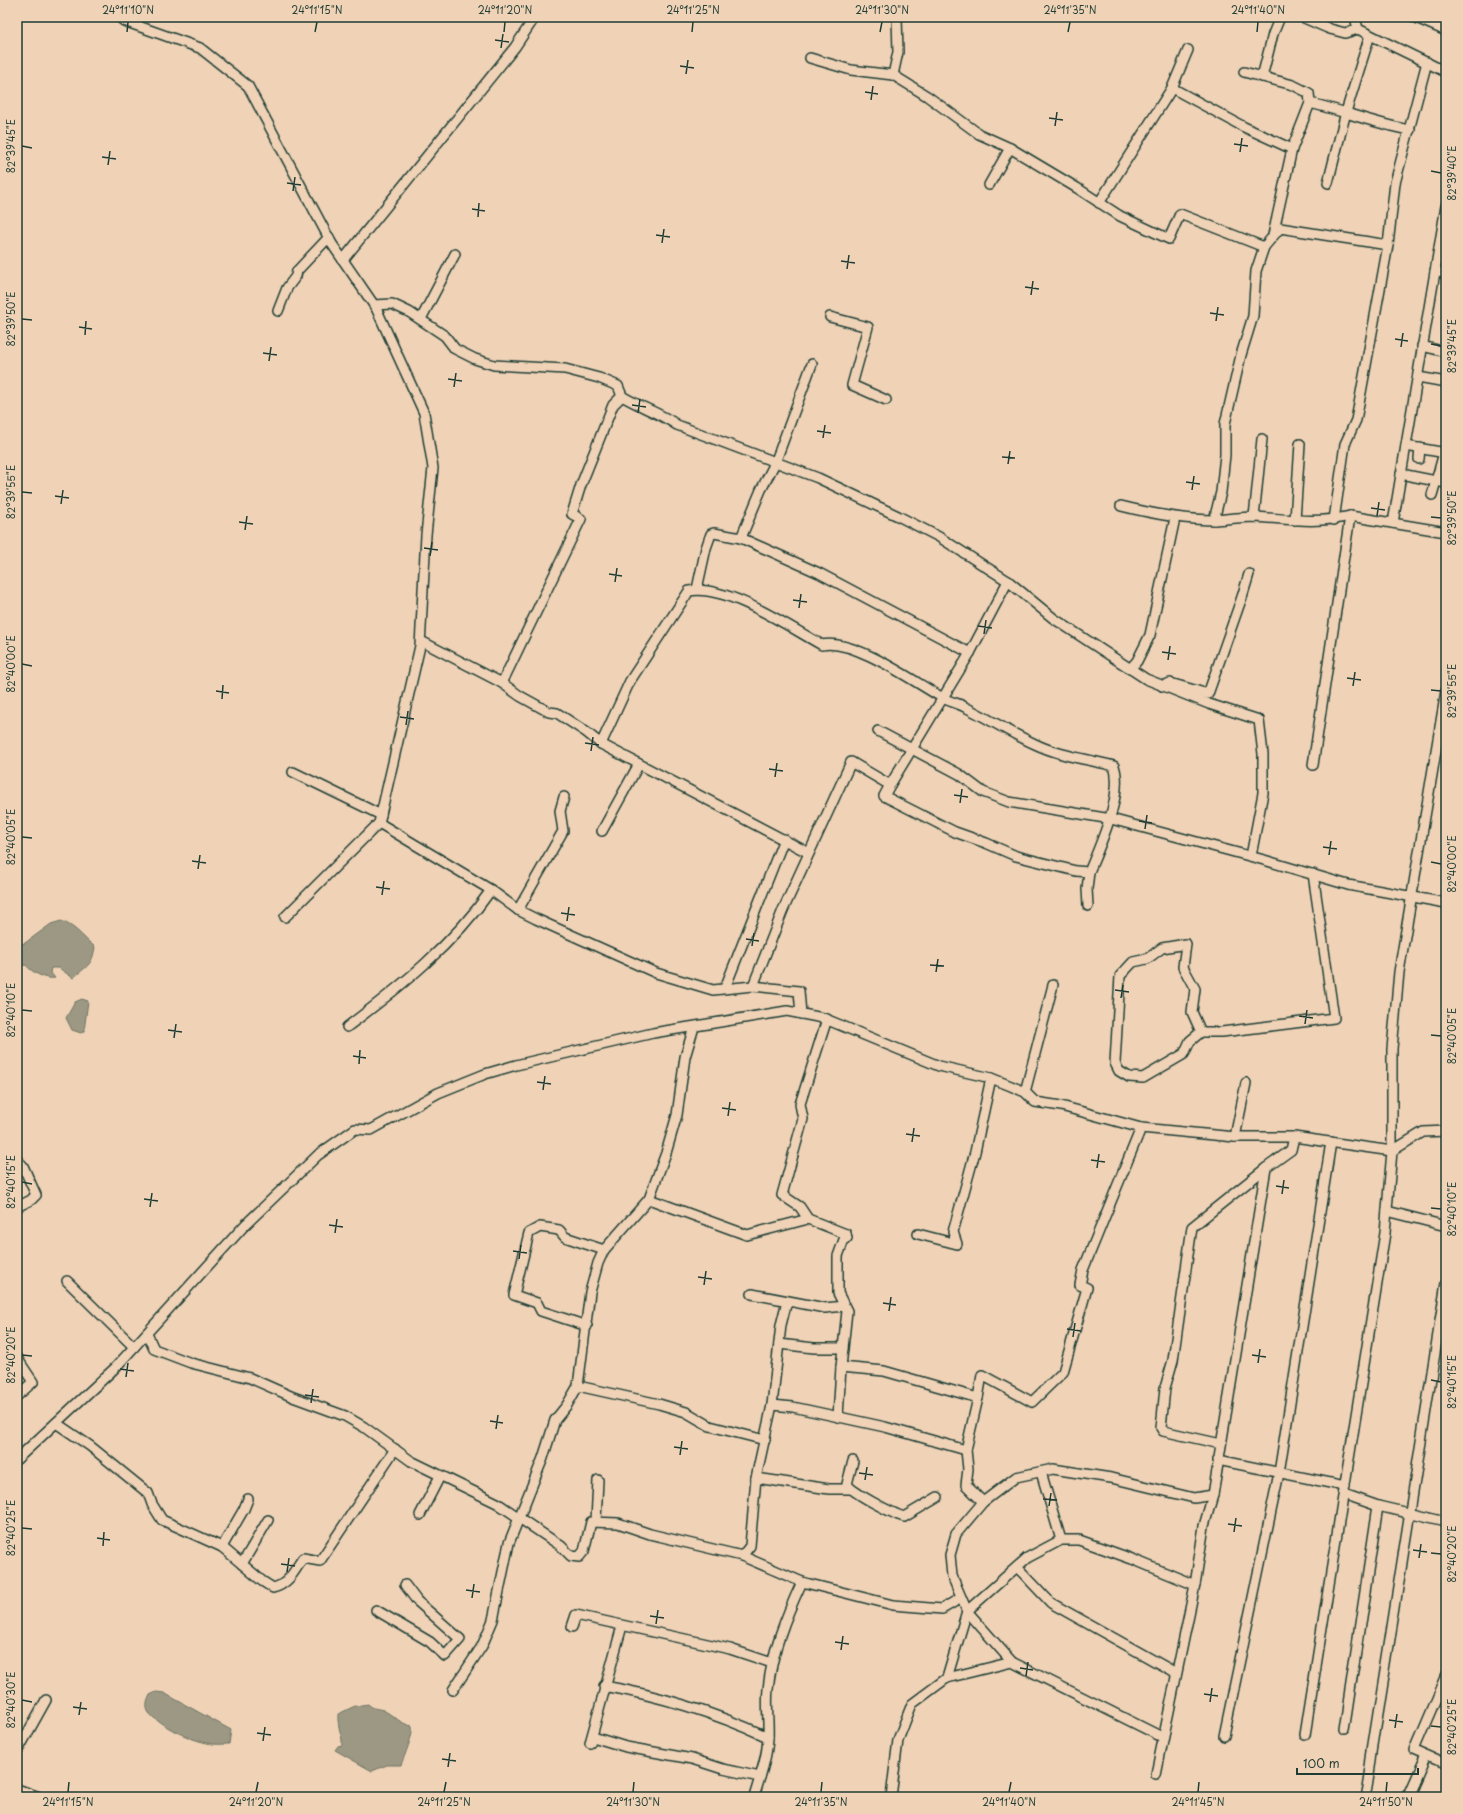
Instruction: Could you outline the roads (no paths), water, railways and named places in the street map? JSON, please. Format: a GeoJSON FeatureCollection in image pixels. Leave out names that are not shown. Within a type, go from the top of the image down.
{"type":"FeatureCollection","features":[{"type":"Feature","properties":{"kind":"street"},"geometry":{"type":"LineString","coordinates":[[119,17],[124,21],[200,48],[248,86],[329,238],[374,304],[424,412],[433,468],[426,535],[421,641],[380,819],[285,917]]}},
{"type":"Feature","properties":{"kind":"street"},"geometry":{"type":"LineString","coordinates":[[343,260],[515,47],[535,17]]}},
{"type":"Feature","properties":{"kind":"street"},"geometry":{"type":"LineString","coordinates":[[893,75],[898,52],[897,17]]}},
{"type":"Feature","properties":{"kind":"street"},"geometry":{"type":"LineString","coordinates":[[1262,77],[1273,34],[1280,17]]}},
{"type":"Feature","properties":{"kind":"street"},"geometry":{"type":"LineString","coordinates":[[1302,17],[1330,29],[1346,33],[1358,28]]}},
{"type":"Feature","properties":{"kind":"street"},"geometry":{"type":"LineString","coordinates":[[1355,17],[1358,28],[1446,72]]}},
{"type":"Feature","properties":{"kind":"street"},"geometry":{"type":"LineString","coordinates":[[1419,18],[1446,31]]}},
{"type":"Feature","properties":{"kind":"street"},"geometry":{"type":"LineString","coordinates":[[1328,183],[1346,112],[1370,35]]}},
{"type":"Feature","properties":{"kind":"street"},"geometry":{"type":"LineString","coordinates":[[1100,203],[1172,88],[1188,50]]}},
{"type":"Feature","properties":{"kind":"street"},"geometry":{"type":"LineString","coordinates":[[810,58],[852,70],[893,75],[927,96],[979,134],[1010,148],[1120,216],[1169,239],[1180,214],[1264,248]]}},
{"type":"Feature","properties":{"kind":"street"},"geometry":{"type":"LineString","coordinates":[[1334,520],[1345,444],[1356,420],[1388,245],[1396,183],[1427,62]]}},
{"type":"Feature","properties":{"kind":"street"},"geometry":{"type":"LineString","coordinates":[[1244,72],[1293,85],[1309,93],[1310,103],[1292,149],[1272,238]]}},
{"type":"Feature","properties":{"kind":"street"},"geometry":{"type":"LineString","coordinates":[[1172,88],[1244,127],[1292,149]]}},
{"type":"Feature","properties":{"kind":"street"},"geometry":{"type":"LineString","coordinates":[[1310,103],[1346,112],[1385,126],[1410,130]]}},
{"type":"Feature","properties":{"kind":"street"},"geometry":{"type":"LineString","coordinates":[[989,185],[1010,148]]}},
{"type":"Feature","properties":{"kind":"street"},"geometry":{"type":"LineString","coordinates":[[1394,523],[1446,206]]}},
{"type":"Feature","properties":{"kind":"street"},"geometry":{"type":"LineString","coordinates":[[1214,520],[1221,492],[1225,455],[1225,424],[1241,355],[1252,316],[1256,271],[1264,248],[1280,228],[1388,245]]}},
{"type":"Feature","properties":{"kind":"street"},"geometry":{"type":"LineString","coordinates":[[278,311],[287,288],[296,276],[297,271],[329,238]]}},
{"type":"Feature","properties":{"kind":"street"},"geometry":{"type":"LineString","coordinates":[[420,319],[455,254]]}},
{"type":"Feature","properties":{"kind":"street"},"geometry":{"type":"LineString","coordinates":[[1435,271],[1446,274]]}},
{"type":"Feature","properties":{"kind":"street"},"geometry":{"type":"LineString","coordinates":[[374,304],[392,304],[420,319],[445,336],[455,348],[475,359],[494,366],[565,369],[599,378],[618,386],[622,396],[638,406],[665,416],[677,425],[818,478],[856,495],[932,534],[1008,581],[1053,618],[1146,679],[1209,704],[1259,720],[1263,754],[1263,793],[1251,856]]}},
{"type":"Feature","properties":{"kind":"street"},"geometry":{"type":"LineString","coordinates":[[830,317],[868,327],[852,386],[886,400]]}},
{"type":"Feature","properties":{"kind":"street"},"geometry":{"type":"LineString","coordinates":[[1422,346],[1446,352]]}},
{"type":"Feature","properties":{"kind":"street"},"geometry":{"type":"LineString","coordinates":[[741,538],[761,490],[775,463],[812,364]]}},
{"type":"Feature","properties":{"kind":"street"},"geometry":{"type":"LineString","coordinates":[[1418,377],[1446,382]]}},
{"type":"Feature","properties":{"kind":"street"},"geometry":{"type":"LineString","coordinates":[[502,683],[581,519],[572,514],[580,488],[613,405],[622,396]]}},
{"type":"Feature","properties":{"kind":"street"},"geometry":{"type":"LineString","coordinates":[[1254,517],[1262,439]]}},
{"type":"Feature","properties":{"kind":"street"},"geometry":{"type":"LineString","coordinates":[[1295,520],[1300,444]]}},
{"type":"Feature","properties":{"kind":"street"},"geometry":{"type":"LineString","coordinates":[[1406,446],[1445,453],[1442,482],[1432,495]]}},
{"type":"Feature","properties":{"kind":"street"},"geometry":{"type":"LineString","coordinates":[[1419,459],[1420,448]]}},
{"type":"Feature","properties":{"kind":"street"},"geometry":{"type":"LineString","coordinates":[[1402,474],[1442,482]]}},
{"type":"Feature","properties":{"kind":"street"},"geometry":{"type":"LineString","coordinates":[[1121,506],[1175,518],[1214,520],[1254,517],[1295,520],[1334,520],[1350,516],[1446,532]]}},
{"type":"Feature","properties":{"kind":"street"},"geometry":{"type":"LineString","coordinates":[[1313,765],[1350,516]]}},
{"type":"Feature","properties":{"kind":"street"},"geometry":{"type":"LineString","coordinates":[[1130,669],[1137,661],[1150,635],[1175,518]]}},
{"type":"Feature","properties":{"kind":"street"},"geometry":{"type":"LineString","coordinates":[[697,589],[709,536],[714,533],[741,538],[819,573],[970,653]]}},
{"type":"Feature","properties":{"kind":"street"},"geometry":{"type":"LineString","coordinates":[[1162,686],[1170,683],[1208,694],[1240,605],[1249,574]]}},
{"type":"Feature","properties":{"kind":"street"},"geometry":{"type":"LineString","coordinates":[[1008,581],[970,653],[884,796],[934,820],[955,832],[1016,856],[1038,863],[1076,871],[1089,872]]}},
{"type":"Feature","properties":{"kind":"street"},"geometry":{"type":"LineString","coordinates":[[601,744],[630,681],[689,591],[697,589],[720,593],[766,613],[822,645],[832,643],[865,654],[902,672],[944,698],[964,706],[1007,731],[1059,754],[1114,766],[1116,774],[1111,819],[1089,872],[1087,889],[1088,906]]}},
{"type":"Feature","properties":{"kind":"street"},"geometry":{"type":"LineString","coordinates":[[421,641],[502,683],[520,696],[549,712],[557,713],[601,744],[809,853]]}},
{"type":"Feature","properties":{"kind":"street"},"geometry":{"type":"LineString","coordinates":[[1305,1735],[1385,1233],[1392,1151],[1392,1049],[1399,972],[1446,691]]}},
{"type":"Feature","properties":{"kind":"street"},"geometry":{"type":"LineString","coordinates":[[878,731],[959,774],[983,792],[1009,802],[1111,819],[1251,856],[1348,885],[1411,898],[1446,903]]}},
{"type":"Feature","properties":{"kind":"street"},"geometry":{"type":"LineString","coordinates":[[754,986],[783,910],[851,762],[890,786]]}},
{"type":"Feature","properties":{"kind":"street"},"geometry":{"type":"LineString","coordinates":[[602,831],[639,764]]}},
{"type":"Feature","properties":{"kind":"street"},"geometry":{"type":"LineString","coordinates":[[293,772],[380,819],[491,890],[518,910],[656,973],[713,990],[754,986],[799,991],[801,1014]]}},
{"type":"Feature","properties":{"kind":"street"},"geometry":{"type":"LineString","coordinates":[[518,910],[563,831],[560,811],[564,797]]}},
{"type":"Feature","properties":{"kind":"street"},"geometry":{"type":"LineString","coordinates":[[726,988],[784,839]]}},
{"type":"Feature","properties":{"kind":"street"},"geometry":{"type":"LineString","coordinates":[[1201,1032],[1192,1012],[1195,990],[1183,967],[1186,944],[1162,948],[1147,959],[1133,962],[1120,976],[1115,1063],[1119,1071],[1129,1077],[1143,1078],[1184,1054],[1190,1041],[1201,1032],[1222,1032],[1334,1018],[1313,874]]}},
{"type":"Feature","properties":{"kind":"street"},"geometry":{"type":"LineString","coordinates":[[347,1028],[393,992],[446,945],[480,906],[491,890]]}},
{"type":"Feature","properties":{"kind":"street"},"geometry":{"type":"LineString","coordinates":[[1025,1092],[1053,985]]}},
{"type":"Feature","properties":{"kind":"street"},"geometry":{"type":"LineString","coordinates":[[17,1459],[115,1368],[244,1226],[318,1155],[355,1129],[371,1130],[438,1092],[485,1074],[516,1065],[653,1033],[787,1011],[827,1019],[938,1066],[991,1078],[1025,1092],[1035,1102],[1061,1106],[1141,1128],[1235,1137],[1294,1137],[1392,1151],[1423,1132],[1446,1131]]}},
{"type":"Feature","properties":{"kind":"street"},"geometry":{"type":"LineString","coordinates":[[827,1019],[800,1104],[803,1119],[782,1195],[800,1207],[808,1219],[847,1237],[838,1256],[838,1293],[847,1311],[841,1367],[838,1417]]}},
{"type":"Feature","properties":{"kind":"street"},"geometry":{"type":"LineString","coordinates":[[453,1690],[482,1646],[492,1620],[509,1543],[543,1458],[555,1420],[567,1405],[578,1386],[587,1326],[590,1292],[598,1263],[604,1250],[649,1199],[666,1153],[677,1115],[685,1057],[694,1027]]}},
{"type":"Feature","properties":{"kind":"street"},"geometry":{"type":"LineString","coordinates":[[918,1234],[956,1244],[953,1232],[975,1152],[991,1078]]}},
{"type":"Feature","properties":{"kind":"street"},"geometry":{"type":"LineString","coordinates":[[1235,1137],[1246,1083]]}},
{"type":"Feature","properties":{"kind":"street"},"geometry":{"type":"LineString","coordinates":[[983,1502],[966,1486],[968,1469],[966,1450],[982,1375],[1032,1402],[1063,1372],[1087,1288],[1080,1285],[1083,1270],[1141,1128]]}},
{"type":"Feature","properties":{"kind":"street"},"geometry":{"type":"LineString","coordinates":[[1221,1444],[1163,1431],[1161,1428],[1165,1388],[1173,1360],[1192,1227],[1291,1150],[1294,1137]]}},
{"type":"Feature","properties":{"kind":"street"},"geometry":{"type":"LineString","coordinates":[[1224,1736],[1279,1472],[1331,1142]]}},
{"type":"Feature","properties":{"kind":"street"},"geometry":{"type":"LineString","coordinates":[[17,1160],[24,1166],[36,1195],[17,1207]]}},
{"type":"Feature","properties":{"kind":"street"},"geometry":{"type":"LineString","coordinates":[[1156,1774],[1162,1737],[1195,1585],[1204,1526],[1213,1495],[1266,1168]]}},
{"type":"Feature","properties":{"kind":"street"},"geometry":{"type":"LineString","coordinates":[[649,1199],[747,1235],[808,1219]]}},
{"type":"Feature","properties":{"kind":"street"},"geometry":{"type":"LineString","coordinates":[[1387,1211],[1446,1226]]}},
{"type":"Feature","properties":{"kind":"street"},"geometry":{"type":"LineString","coordinates":[[587,1326],[541,1312],[537,1302],[514,1296],[522,1256],[529,1233],[540,1227],[560,1230],[565,1237],[604,1250]]}},
{"type":"Feature","properties":{"kind":"street"},"geometry":{"type":"LineString","coordinates":[[67,1281],[134,1347]]}},
{"type":"Feature","properties":{"kind":"street"},"geometry":{"type":"LineString","coordinates":[[1366,1797],[1446,1283]]}},
{"type":"Feature","properties":{"kind":"street"},"geometry":{"type":"LineString","coordinates":[[752,1294],[787,1302],[825,1308],[844,1306]]}},
{"type":"Feature","properties":{"kind":"street"},"geometry":{"type":"LineString","coordinates":[[742,1556],[750,1546],[756,1478],[772,1405],[779,1344],[787,1302]]}},
{"type":"Feature","properties":{"kind":"street"},"geometry":{"type":"LineString","coordinates":[[147,1334],[154,1349],[191,1363],[250,1378],[294,1397],[345,1416],[364,1427],[411,1461],[497,1503],[519,1520],[560,1546],[571,1556],[579,1557],[584,1552],[591,1522],[618,1523],[650,1534],[742,1556],[802,1582],[893,1605],[942,1609],[961,1598]]}},
{"type":"Feature","properties":{"kind":"street"},"geometry":{"type":"LineString","coordinates":[[779,1344],[814,1348],[843,1348]]}},
{"type":"Feature","properties":{"kind":"street"},"geometry":{"type":"LineString","coordinates":[[17,1358],[33,1382],[17,1396]]}},
{"type":"Feature","properties":{"kind":"street"},"geometry":{"type":"LineString","coordinates":[[841,1367],[884,1371],[978,1398]]}},
{"type":"Feature","properties":{"kind":"street"},"geometry":{"type":"LineString","coordinates":[[578,1386],[659,1404],[686,1412],[710,1426],[765,1440]]}},
{"type":"Feature","properties":{"kind":"street"},"geometry":{"type":"LineString","coordinates":[[772,1405],[792,1407],[921,1436],[966,1450]]}},
{"type":"Feature","properties":{"kind":"street"},"geometry":{"type":"LineString","coordinates":[[56,1423],[90,1446],[148,1493],[152,1504],[162,1520],[222,1547],[262,1581],[273,1588],[281,1586],[288,1580],[302,1558],[320,1561],[395,1449]]}},
{"type":"Feature","properties":{"kind":"street"},"geometry":{"type":"LineString","coordinates":[[1218,1460],[1279,1472],[1344,1490],[1378,1506],[1446,1522]]}},
{"type":"Feature","properties":{"kind":"street"},"geometry":{"type":"LineString","coordinates":[[850,1489],[847,1484],[853,1461]]}},
{"type":"Feature","properties":{"kind":"street"},"geometry":{"type":"LineString","coordinates":[[1162,1737],[1012,1662],[967,1611],[952,1576],[950,1555],[956,1534],[983,1502],[1016,1477],[1053,1470],[1111,1478],[1194,1498],[1213,1495]]}},
{"type":"Feature","properties":{"kind":"street"},"geometry":{"type":"LineString","coordinates":[[1041,1472],[1061,1540]]}},
{"type":"Feature","properties":{"kind":"street"},"geometry":{"type":"LineString","coordinates":[[420,1515],[440,1476]]}},
{"type":"Feature","properties":{"kind":"street"},"geometry":{"type":"LineString","coordinates":[[756,1478],[829,1489],[850,1489],[879,1506],[887,1508],[891,1514],[904,1517],[938,1497]]}},
{"type":"Feature","properties":{"kind":"street"},"geometry":{"type":"LineString","coordinates":[[596,1521],[598,1480]]}},
{"type":"Feature","properties":{"kind":"street"},"geometry":{"type":"LineString","coordinates":[[222,1547],[244,1509],[248,1499]]}},
{"type":"Feature","properties":{"kind":"street"},"geometry":{"type":"LineString","coordinates":[[1344,1730],[1378,1506]]}},
{"type":"Feature","properties":{"kind":"street"},"geometry":{"type":"LineString","coordinates":[[242,1564],[268,1520]]}},
{"type":"Feature","properties":{"kind":"street"},"geometry":{"type":"LineString","coordinates":[[947,1678],[967,1611],[1027,1558],[1061,1540],[1079,1540],[1132,1559],[1195,1585]]}},
{"type":"Feature","properties":{"kind":"street"},"geometry":{"type":"LineString","coordinates":[[1017,1566],[1051,1603],[1176,1673]]}},
{"type":"Feature","properties":{"kind":"street"},"geometry":{"type":"LineString","coordinates":[[754,1797],[766,1756],[768,1737],[766,1714],[772,1663],[781,1630],[802,1582]]}},
{"type":"Feature","properties":{"kind":"street"},"geometry":{"type":"LineString","coordinates":[[376,1610],[430,1642],[446,1656],[460,1639],[417,1601],[405,1585]]}},
{"type":"Feature","properties":{"kind":"street"},"geometry":{"type":"LineString","coordinates":[[572,1627],[576,1615],[730,1649],[772,1663]]}},
{"type":"Feature","properties":{"kind":"street"},"geometry":{"type":"LineString","coordinates":[[622,1626],[604,1686],[591,1740],[692,1759],[723,1770],[760,1777]]}},
{"type":"Feature","properties":{"kind":"street"},"geometry":{"type":"LineString","coordinates":[[891,1797],[898,1740],[912,1704],[947,1678],[1012,1662]]}},
{"type":"Feature","properties":{"kind":"street"},"geometry":{"type":"LineString","coordinates":[[1446,1675],[1414,1750],[1446,1764]]}},
{"type":"Feature","properties":{"kind":"street"},"geometry":{"type":"LineString","coordinates":[[604,1686],[682,1703],[733,1721],[768,1737]]}},
{"type":"Feature","properties":{"kind":"street"},"geometry":{"type":"LineString","coordinates":[[17,1752],[46,1700]]}},
{"type":"Feature","properties":{"kind":"street"},"geometry":{"type":"LineString","coordinates":[[1408,1797],[1426,1756]]}},
{"type":"Feature","properties":{"kind":"street"},"geometry":{"type":"LineString","coordinates":[[17,1789],[39,1797]]}}]}
